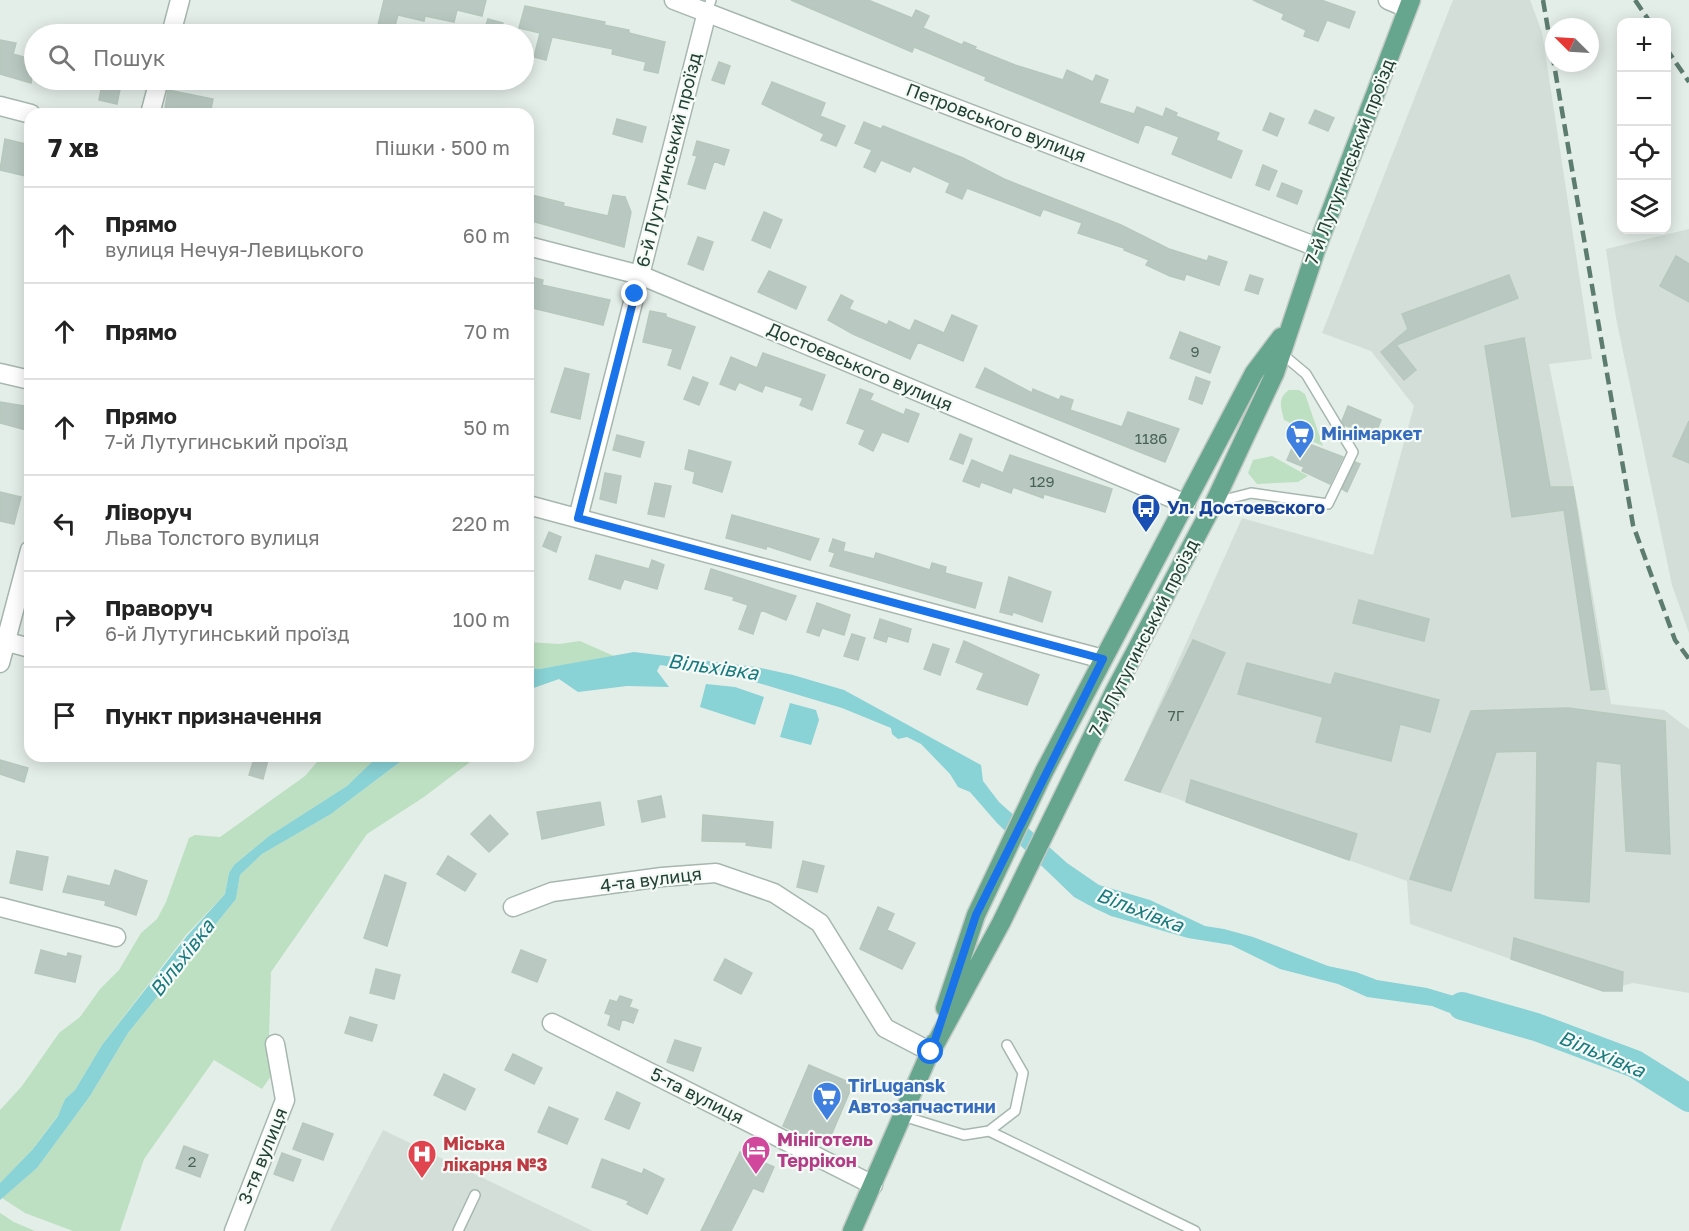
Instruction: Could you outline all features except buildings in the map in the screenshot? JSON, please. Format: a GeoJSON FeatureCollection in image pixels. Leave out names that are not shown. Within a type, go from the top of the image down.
{"type":"FeatureCollection","features":[{"type":"Feature","properties":{"kind":"main road","name":"7-й Лутугинський проїзд"},"geometry":{"type":"LineString","coordinates":[[931,1052],[1001,923],[1214,502],[1275,373],[1317,247],[1409,4]]}},
{"type":"Feature","properties":{"kind":"main road","name":"7-й Лутугинський проїзд"},"geometry":{"type":"LineString","coordinates":[[931,1052],[976,915],[1044,772],[1254,373],[1290,324]]}},
{"type":"Feature","properties":{"kind":"main road"},"geometry":{"type":"LineString","coordinates":[[852,1231],[931,1052]]}},
{"type":"Feature","properties":{"kind":"street"},"geometry":{"type":"LineString","coordinates":[[174,24],[180,0]]}},
{"type":"Feature","properties":{"kind":"street","name":"Петровського вулиця"},"geometry":{"type":"LineString","coordinates":[[674,0],[709,6],[1317,247]]}},
{"type":"Feature","properties":{"kind":"street"},"geometry":{"type":"LineString","coordinates":[[1388,0],[1409,4]]}},
{"type":"Feature","properties":{"kind":"street","name":"6-й Лутугинський проїзд"},"geometry":{"type":"LineString","coordinates":[[578,518],[709,6]]}},
{"type":"Feature","properties":{"kind":"street"},"geometry":{"type":"LineString","coordinates":[[152,108],[156,90]]}},
{"type":"Feature","properties":{"kind":"street"},"geometry":{"type":"LineString","coordinates":[[0,106],[24,112]]}},
{"type":"Feature","properties":{"kind":"street","name":"Достоєвського вулиця"},"geometry":{"type":"LineString","coordinates":[[534,248],[640,275],[1186,504]]}},
{"type":"Feature","properties":{"kind":"street"},"geometry":{"type":"LineString","coordinates":[[0,373],[24,379]]}},
{"type":"Feature","properties":{"kind":"street"},"geometry":{"type":"LineString","coordinates":[[534,507],[1103,659]]}},
{"type":"Feature","properties":{"kind":"street"},"geometry":{"type":"LineString","coordinates":[[0,663],[3,641],[24,570]]}},
{"type":"Feature","properties":{"kind":"street"},"geometry":{"type":"LineString","coordinates":[[3,641],[24,646]]}},
{"type":"Feature","properties":{"kind":"street","name":"4-та вулиця"},"geometry":{"type":"LineString","coordinates":[[513,907],[552,892],[662,877],[716,873],[726,876],[774,893],[820,923],[885,1029],[931,1052]]}},
{"type":"Feature","properties":{"kind":"street"},"geometry":{"type":"LineString","coordinates":[[0,907],[116,937]]}},
{"type":"Feature","properties":{"kind":"street","name":"5-та вулиця"},"geometry":{"type":"LineString","coordinates":[[552,1023],[873,1185]]}},
{"type":"Feature","properties":{"kind":"street","name":"3-тя вулиця"},"geometry":{"type":"LineString","coordinates":[[234,1231],[285,1100],[275,1044]]}},
{"type":"Feature","properties":{"kind":"lane"},"geometry":{"type":"LineString","coordinates":[[1214,502],[1251,493],[1328,504],[1353,452],[1306,374],[1281,354]]}},
{"type":"Feature","properties":{"kind":"lane"},"geometry":{"type":"LineString","coordinates":[[903,1116],[964,1135],[989,1131],[1015,1111],[1023,1073],[1007,1045]]}},
{"type":"Feature","properties":{"kind":"lane"},"geometry":{"type":"LineString","coordinates":[[989,1131],[1195,1231]]}},
{"type":"Feature","properties":{"kind":"lane"},"geometry":{"type":"LineString","coordinates":[[458,1231],[475,1195]]}},
{"type":"Feature","properties":{"kind":"shaded area"},"geometry":{"type":"Polygon","coordinates":[[[1453,0],[1530,0],[1542,32],[1545,72],[1548,72],[1592,359],[1549,364],[1579,513],[1611,704],[1664,710],[1689,729],[1689,993],[1633,983],[1603,991],[1410,924],[1407,881],[1125,780],[1242,518],[1373,555],[1414,406],[1371,351],[1322,333],[1453,0]]]}},
{"type":"Feature","properties":{"kind":"shaded area"},"geometry":{"type":"Polygon","coordinates":[[[1689,229],[1689,633],[1672,585],[1616,318],[1606,249],[1689,229]]]}},
{"type":"Feature","properties":{"kind":"shaded area","name":"Міська лікарня №3"},"geometry":{"type":"Polygon","coordinates":[[[383,1130],[593,1231],[330,1231],[383,1130]]]}},
{"type":"Feature","properties":{"kind":"green space"},"geometry":{"type":"Polygon","coordinates":[[[1289,390],[1299,390],[1305,394],[1323,446],[1300,436],[1302,428],[1284,420],[1281,400],[1289,390]]]}},
{"type":"Feature","properties":{"kind":"green space"},"geometry":{"type":"Polygon","coordinates":[[[1272,456],[1308,476],[1298,482],[1257,484],[1248,473],[1253,460],[1272,456]]]}},
{"type":"Feature","properties":{"kind":"green space"},"geometry":{"type":"Polygon","coordinates":[[[580,641],[614,656],[534,669],[534,642],[559,644],[580,641]]]}},
{"type":"Feature","properties":{"kind":"green space"},"geometry":{"type":"Polygon","coordinates":[[[317,762],[372,762],[347,786],[269,836],[234,865],[229,873],[225,894],[186,935],[102,1045],[75,1090],[65,1099],[59,1114],[33,1149],[0,1183],[0,1110],[22,1086],[59,1033],[80,1017],[100,989],[119,970],[141,933],[157,919],[166,902],[189,838],[195,835],[220,837],[305,776],[317,762]]]}},
{"type":"Feature","properties":{"kind":"green space"},"geometry":{"type":"Polygon","coordinates":[[[400,762],[470,762],[424,797],[367,834],[271,972],[269,1036],[273,1073],[262,1089],[214,1060],[144,1159],[120,1231],[73,1231],[25,1213],[2,1198],[37,1168],[90,1096],[128,1033],[236,899],[240,875],[262,854],[331,814],[400,762]]]}},
{"type":"Feature","properties":{"kind":"green space"},"geometry":{"type":"Polygon","coordinates":[[[0,1213],[14,1222],[35,1231],[0,1231],[0,1213]]]}},
{"type":"Feature","properties":{"kind":"water"},"geometry":{"type":"Polygon","coordinates":[[[634,652],[756,667],[844,690],[981,765],[983,781],[999,802],[1067,863],[1099,885],[1150,900],[1205,926],[1253,937],[1328,966],[1356,972],[1377,980],[1427,988],[1501,1010],[1498,1024],[1447,1012],[1432,1006],[1367,997],[1338,984],[1280,969],[1231,945],[1188,938],[1111,916],[1094,908],[1074,897],[997,823],[970,792],[958,787],[950,774],[921,744],[907,737],[898,739],[892,734],[891,728],[842,708],[735,676],[660,665],[657,671],[669,687],[627,686],[578,692],[559,679],[534,688],[534,668],[634,652]]]}},
{"type":"Feature","properties":{"kind":"water"},"geometry":{"type":"Polygon","coordinates":[[[706,684],[735,687],[764,697],[755,725],[700,707],[706,684]]]}},
{"type":"Feature","properties":{"kind":"water"},"geometry":{"type":"Polygon","coordinates":[[[790,703],[816,710],[819,720],[811,745],[780,737],[790,703]]]}},
{"type":"Feature","properties":{"kind":"water"},"geometry":{"type":"Polygon","coordinates":[[[372,762],[400,762],[331,814],[262,854],[240,875],[236,899],[128,1033],[90,1096],[37,1168],[0,1200],[0,1183],[33,1149],[58,1116],[65,1099],[75,1090],[102,1045],[187,936],[225,894],[229,873],[234,865],[269,836],[347,786],[372,762]]]}},
{"type":"Feature","properties":{"kind":"waterway","name":"Вільхівка"},"geometry":{"type":"LineString","coordinates":[[1462,1006],[1536,1027],[1635,1064],[1689,1098]]}},
{"type":"Feature","properties":{"kind":"railway"},"geometry":{"type":"LineString","coordinates":[[1543,0],[1633,525],[1675,640],[1689,659]]}},
{"type":"Feature","properties":{"kind":"railway"},"geometry":{"type":"LineString","coordinates":[[1635,0],[1647,18]]}},
{"type":"Feature","properties":{"kind":"railway"},"geometry":{"type":"LineString","coordinates":[[1671,55],[1689,82]]}},
{"type":"Feature","properties":{"kind":"place","name":"Мінімаркет"},"geometry":{"type":"Point","coordinates":[1300,460]}},
{"type":"Feature","properties":{"kind":"place","name":"Ул. Достоевского"},"geometry":{"type":"Point","coordinates":[1146,534]}},
{"type":"Feature","properties":{"kind":"place","name":"TirLugansk Автозапчастини"},"geometry":{"type":"Point","coordinates":[827,1122]}},
{"type":"Feature","properties":{"kind":"place","name":"Мініготель Террікон"},"geometry":{"type":"Point","coordinates":[756,1176]}},
{"type":"Feature","properties":{"kind":"place","name":"Міська лікарня №3"},"geometry":{"type":"Point","coordinates":[422,1180]}},
{"type":"Feature","properties":{"kind":"route"},"geometry":{"type":"LineString","coordinates":[[635,294],[578,518],[1103,659],[1044,772],[976,915],[931,1052]]}}]}
